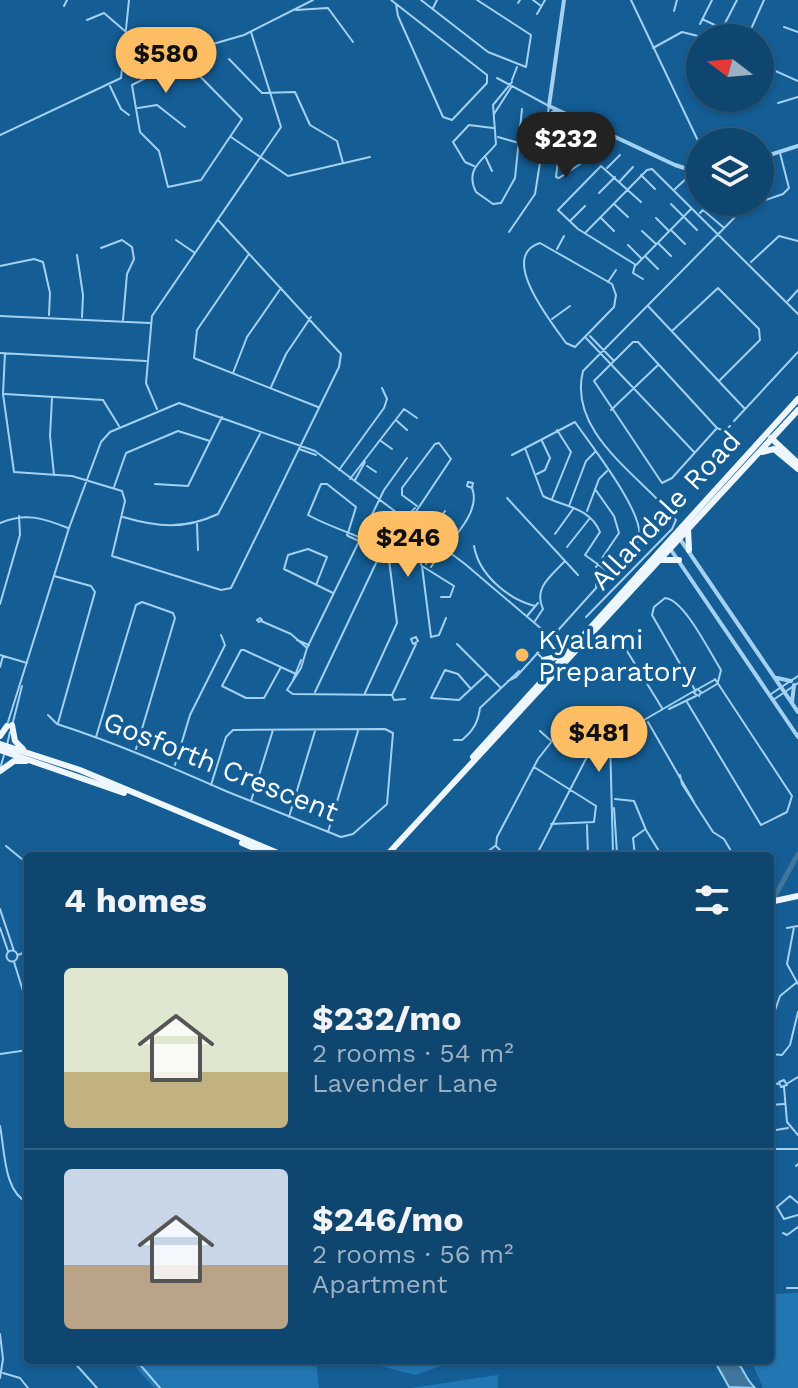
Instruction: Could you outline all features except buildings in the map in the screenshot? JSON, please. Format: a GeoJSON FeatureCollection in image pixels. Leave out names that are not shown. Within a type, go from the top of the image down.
{"type":"FeatureCollection","features":[{"type":"Feature","properties":{"kind":"main road","name":"Allandale Road"},"geometry":{"type":"LineString","coordinates":[[472,761],[492,732],[541,679],[554,670],[563,655],[665,541],[798,399]]}},
{"type":"Feature","properties":{"kind":"main road","name":"Allandale Road"},"geometry":{"type":"LineString","coordinates":[[388,852],[796,412]]}},
{"type":"Feature","properties":{"kind":"main road"},"geometry":{"type":"LineString","coordinates":[[782,448],[782,433],[796,412]]}},
{"type":"Feature","properties":{"kind":"main road"},"geometry":{"type":"LineString","coordinates":[[715,488],[767,439],[772,439],[798,463]]}},
{"type":"Feature","properties":{"kind":"main road"},"geometry":{"type":"LineString","coordinates":[[747,466],[770,448],[798,469]]}},
{"type":"Feature","properties":{"kind":"main road"},"geometry":{"type":"LineString","coordinates":[[688,529],[689,550]]}},
{"type":"Feature","properties":{"kind":"main road"},"geometry":{"type":"LineString","coordinates":[[660,560],[679,560]]}},
{"type":"Feature","properties":{"kind":"main road"},"geometry":{"type":"LineString","coordinates":[[541,679],[544,660],[563,655]]}},
{"type":"Feature","properties":{"kind":"main road"},"geometry":{"type":"LineString","coordinates":[[2,747],[11,723]]}},
{"type":"Feature","properties":{"kind":"main road"},"geometry":{"type":"LineString","coordinates":[[11,723],[15,741],[25,752]]}},
{"type":"Feature","properties":{"kind":"main road"},"geometry":{"type":"LineString","coordinates":[[2,747],[80,770],[264,852]]}},
{"type":"Feature","properties":{"kind":"main road"},"geometry":{"type":"LineString","coordinates":[[2,747],[161,806]]}},
{"type":"Feature","properties":{"kind":"main road"},"geometry":{"type":"LineString","coordinates":[[0,770],[14,761],[37,762]]}},
{"type":"Feature","properties":{"kind":"main road"},"geometry":{"type":"LineString","coordinates":[[228,835],[274,852]]}},
{"type":"Feature","properties":{"kind":"main road"},"geometry":{"type":"LineString","coordinates":[[774,901],[798,896]]}},
{"type":"Feature","properties":{"kind":"street"},"geometry":{"type":"LineString","coordinates":[[64,6],[67,0]]}},
{"type":"Feature","properties":{"kind":"street"},"geometry":{"type":"LineString","coordinates":[[0,135],[109,85],[123,75],[129,0]]}},
{"type":"Feature","properties":{"kind":"street"},"geometry":{"type":"LineString","coordinates":[[206,46],[251,32],[313,0]]}},
{"type":"Feature","properties":{"kind":"street"},"geometry":{"type":"LineString","coordinates":[[391,0],[487,75],[487,83],[452,120],[443,117],[398,16],[396,4]]}},
{"type":"Feature","properties":{"kind":"street"},"geometry":{"type":"LineString","coordinates":[[421,0],[488,52],[524,68],[528,64],[531,35],[477,0]]}},
{"type":"Feature","properties":{"kind":"street"},"geometry":{"type":"LineString","coordinates":[[432,9],[437,0]]}},
{"type":"Feature","properties":{"kind":"street"},"geometry":{"type":"LineString","coordinates":[[533,0],[541,6]]}},
{"type":"Feature","properties":{"kind":"street"},"geometry":{"type":"LineString","coordinates":[[537,14],[545,0]]}},
{"type":"Feature","properties":{"kind":"street"},"geometry":{"type":"LineString","coordinates":[[631,0],[692,128]]}},
{"type":"Feature","properties":{"kind":"street"},"geometry":{"type":"LineString","coordinates":[[674,11],[677,0]]}},
{"type":"Feature","properties":{"kind":"street"},"geometry":{"type":"LineString","coordinates":[[700,24],[712,0]]}},
{"type":"Feature","properties":{"kind":"street"},"geometry":{"type":"LineString","coordinates":[[724,24],[737,0]]}},
{"type":"Feature","properties":{"kind":"street"},"geometry":{"type":"LineString","coordinates":[[753,24],[764,0]]}},
{"type":"Feature","properties":{"kind":"street"},"geometry":{"type":"LineString","coordinates":[[509,232],[535,194],[563,1]]}},
{"type":"Feature","properties":{"kind":"street"},"geometry":{"type":"LineString","coordinates":[[295,9],[302,12],[328,8],[353,42]]}},
{"type":"Feature","properties":{"kind":"street"},"geometry":{"type":"LineString","coordinates":[[87,20],[104,13],[127,33]]}},
{"type":"Feature","properties":{"kind":"street"},"geometry":{"type":"LineString","coordinates":[[702,19],[713,24]]}},
{"type":"Feature","properties":{"kind":"street"},"geometry":{"type":"LineString","coordinates":[[784,27],[798,32]]}},
{"type":"Feature","properties":{"kind":"street"},"geometry":{"type":"LineString","coordinates":[[157,410],[147,387],[151,323],[281,127],[251,32]]}},
{"type":"Feature","properties":{"kind":"street"},"geometry":{"type":"LineString","coordinates":[[653,48],[682,32],[686,33]]}},
{"type":"Feature","properties":{"kind":"street"},"geometry":{"type":"LineString","coordinates":[[183,59],[241,116],[231,137],[201,180],[168,187],[159,151],[141,134],[136,109],[133,82],[183,59]]}},
{"type":"Feature","properties":{"kind":"street"},"geometry":{"type":"LineString","coordinates":[[229,59],[259,92],[294,91],[310,125],[337,141],[343,163]]}},
{"type":"Feature","properties":{"kind":"street"},"geometry":{"type":"LineString","coordinates":[[492,116],[506,97],[517,66]]}},
{"type":"Feature","properties":{"kind":"street"},"geometry":{"type":"LineString","coordinates":[[774,70],[798,81]]}},
{"type":"Feature","properties":{"kind":"street"},"geometry":{"type":"LineString","coordinates":[[497,78],[582,122],[686,167]]}},
{"type":"Feature","properties":{"kind":"street"},"geometry":{"type":"LineString","coordinates":[[511,84],[494,104],[492,116],[497,137],[494,147],[474,166],[472,182],[484,201],[500,204],[515,178],[522,109]]}},
{"type":"Feature","properties":{"kind":"street"},"geometry":{"type":"LineString","coordinates":[[109,85],[121,109],[129,115]]}},
{"type":"Feature","properties":{"kind":"street"},"geometry":{"type":"LineString","coordinates":[[501,94],[506,97]]}},
{"type":"Feature","properties":{"kind":"street"},"geometry":{"type":"LineString","coordinates":[[778,103],[798,97]]}},
{"type":"Feature","properties":{"kind":"street"},"geometry":{"type":"LineString","coordinates":[[494,104],[498,108]]}},
{"type":"Feature","properties":{"kind":"street"},"geometry":{"type":"LineString","coordinates":[[136,109],[157,105],[185,127]]}},
{"type":"Feature","properties":{"kind":"street"},"geometry":{"type":"LineString","coordinates":[[547,116],[558,110]]}},
{"type":"Feature","properties":{"kind":"street"},"geometry":{"type":"LineString","coordinates":[[574,136],[582,122]]}},
{"type":"Feature","properties":{"kind":"street"},"geometry":{"type":"LineString","coordinates":[[474,166],[465,162],[453,142],[469,125],[487,130],[494,128]]}},
{"type":"Feature","properties":{"kind":"street"},"geometry":{"type":"LineString","coordinates":[[584,137],[603,147],[586,160],[556,177],[561,129],[572,131],[586,160]]}},
{"type":"Feature","properties":{"kind":"street"},"geometry":{"type":"LineString","coordinates":[[231,137],[288,176],[370,157]]}},
{"type":"Feature","properties":{"kind":"street"},"geometry":{"type":"LineString","coordinates":[[497,137],[519,143]]}},
{"type":"Feature","properties":{"kind":"street"},"geometry":{"type":"LineString","coordinates":[[774,154],[798,146]]}},
{"type":"Feature","properties":{"kind":"street"},"geometry":{"type":"LineString","coordinates":[[774,197],[789,188],[780,152]]}},
{"type":"Feature","properties":{"kind":"street"},"geometry":{"type":"LineString","coordinates":[[484,155],[492,171]]}},
{"type":"Feature","properties":{"kind":"street"},"geometry":{"type":"LineString","coordinates":[[607,168],[620,155]]}},
{"type":"Feature","properties":{"kind":"street"},"geometry":{"type":"LineString","coordinates":[[636,265],[585,233],[558,209],[598,167],[607,168],[641,202]]}},
{"type":"Feature","properties":{"kind":"street"},"geometry":{"type":"LineString","coordinates":[[620,181],[633,167]]}},
{"type":"Feature","properties":{"kind":"street"},"geometry":{"type":"LineString","coordinates":[[585,233],[641,175],[651,169],[686,202]]}},
{"type":"Feature","properties":{"kind":"street"},"geometry":{"type":"LineString","coordinates":[[641,175],[655,189]]}},
{"type":"Feature","properties":{"kind":"street"},"geometry":{"type":"LineString","coordinates":[[599,193],[615,177]]}},
{"type":"Feature","properties":{"kind":"street"},"geometry":{"type":"LineString","coordinates":[[675,190],[686,179]]}},
{"type":"Feature","properties":{"kind":"street"},"geometry":{"type":"LineString","coordinates":[[614,204],[628,217]]}},
{"type":"Feature","properties":{"kind":"street"},"geometry":{"type":"LineString","coordinates":[[671,204],[697,230]]}},
{"type":"Feature","properties":{"kind":"street"},"geometry":{"type":"LineString","coordinates":[[570,221],[585,206]]}},
{"type":"Feature","properties":{"kind":"street"},"geometry":{"type":"LineString","coordinates":[[701,216],[798,314]]}},
{"type":"Feature","properties":{"kind":"street"},"geometry":{"type":"LineString","coordinates":[[710,216],[724,228]]}},
{"type":"Feature","properties":{"kind":"street"},"geometry":{"type":"LineString","coordinates":[[586,617],[672,529],[676,520],[608,449],[594,428],[580,398],[583,371],[737,216]]}},
{"type":"Feature","properties":{"kind":"street"},"geometry":{"type":"LineString","coordinates":[[643,279],[633,273],[636,265],[685,217]]}},
{"type":"Feature","properties":{"kind":"street"},"geometry":{"type":"LineString","coordinates":[[601,218],[614,231]]}},
{"type":"Feature","properties":{"kind":"street"},"geometry":{"type":"LineString","coordinates":[[656,218],[685,244]]}},
{"type":"Feature","properties":{"kind":"street"},"geometry":{"type":"LineString","coordinates":[[5,353],[3,394],[13,472],[86,480],[114,488],[126,495],[111,552],[119,559],[221,590],[231,588],[319,407],[341,354],[311,317],[218,220]]}},
{"type":"Feature","properties":{"kind":"street"},"geometry":{"type":"LineString","coordinates":[[642,231],[671,256]]}},
{"type":"Feature","properties":{"kind":"street"},"geometry":{"type":"LineString","coordinates":[[556,250],[564,236]]}},
{"type":"Feature","properties":{"kind":"street"},"geometry":{"type":"LineString","coordinates":[[750,263],[779,236],[798,241]]}},
{"type":"Feature","properties":{"kind":"street"},"geometry":{"type":"LineString","coordinates":[[101,248],[122,240],[132,247],[134,259],[127,274],[123,321]]}},
{"type":"Feature","properties":{"kind":"street"},"geometry":{"type":"LineString","coordinates":[[176,240],[196,253]]}},
{"type":"Feature","properties":{"kind":"street"},"geometry":{"type":"LineString","coordinates":[[540,243],[556,250],[608,282],[615,291],[616,305],[575,347],[570,346],[528,286],[525,257],[529,248],[540,243]]}},
{"type":"Feature","properties":{"kind":"street"},"geometry":{"type":"LineString","coordinates":[[628,245],[658,269]]}},
{"type":"Feature","properties":{"kind":"street"},"geometry":{"type":"LineString","coordinates":[[250,253],[194,339],[193,354],[197,360],[319,407]]}},
{"type":"Feature","properties":{"kind":"street"},"geometry":{"type":"LineString","coordinates":[[77,255],[83,295],[82,318]]}},
{"type":"Feature","properties":{"kind":"street"},"geometry":{"type":"LineString","coordinates":[[0,266],[34,259],[43,262],[50,293],[49,316]]}},
{"type":"Feature","properties":{"kind":"street"},"geometry":{"type":"LineString","coordinates":[[608,282],[616,270]]}},
{"type":"Feature","properties":{"kind":"street"},"geometry":{"type":"LineString","coordinates":[[233,374],[247,337],[281,287]]}},
{"type":"Feature","properties":{"kind":"street"},"geometry":{"type":"LineString","coordinates":[[672,331],[718,288],[759,329],[760,340],[719,381]]}},
{"type":"Feature","properties":{"kind":"street"},"geometry":{"type":"LineString","coordinates":[[787,302],[798,290]]}},
{"type":"Feature","properties":{"kind":"street"},"geometry":{"type":"LineString","coordinates":[[648,305],[745,409]]}},
{"type":"Feature","properties":{"kind":"street"},"geometry":{"type":"LineString","coordinates":[[550,320],[570,306]]}},
{"type":"Feature","properties":{"kind":"street"},"geometry":{"type":"LineString","coordinates":[[0,316],[151,323]]}},
{"type":"Feature","properties":{"kind":"street"},"geometry":{"type":"LineString","coordinates":[[271,388],[284,357],[311,317]]}},
{"type":"Feature","properties":{"kind":"street"},"geometry":{"type":"LineString","coordinates":[[588,334],[602,352]]}},
{"type":"Feature","properties":{"kind":"street"},"geometry":{"type":"LineString","coordinates":[[585,337],[613,363],[695,453]]}},
{"type":"Feature","properties":{"kind":"street"},"geometry":{"type":"LineString","coordinates":[[717,428],[662,483],[594,381],[635,341],[717,428],[724,431],[730,426]]}},
{"type":"Feature","properties":{"kind":"street"},"geometry":{"type":"LineString","coordinates":[[734,421],[798,352]]}},
{"type":"Feature","properties":{"kind":"street"},"geometry":{"type":"LineString","coordinates":[[0,353],[147,361]]}},
{"type":"Feature","properties":{"kind":"street"},"geometry":{"type":"LineString","coordinates":[[611,410],[659,364]]}},
{"type":"Feature","properties":{"kind":"street"},"geometry":{"type":"LineString","coordinates":[[338,470],[386,404],[382,388]]}},
{"type":"Feature","properties":{"kind":"street"},"geometry":{"type":"LineString","coordinates":[[3,394],[106,401],[120,428]]}},
{"type":"Feature","properties":{"kind":"street"},"geometry":{"type":"LineString","coordinates":[[53,397],[50,436],[54,475]]}},
{"type":"Feature","properties":{"kind":"street"},"geometry":{"type":"LineString","coordinates":[[0,770],[2,747],[54,576],[102,440],[157,410],[182,402],[318,455],[444,548],[551,637]]}},
{"type":"Feature","properties":{"kind":"street"},"geometry":{"type":"LineString","coordinates":[[352,481],[405,408],[417,418]]}},
{"type":"Feature","properties":{"kind":"street"},"geometry":{"type":"LineString","coordinates":[[155,484],[188,486],[222,417]]}},
{"type":"Feature","properties":{"kind":"street"},"geometry":{"type":"LineString","coordinates":[[396,420],[407,430]]}},
{"type":"Feature","properties":{"kind":"street"},"geometry":{"type":"LineString","coordinates":[[512,455],[575,421],[631,506],[640,531],[638,542],[613,573],[585,555],[600,531],[591,517],[586,512],[543,496],[525,448]]}},
{"type":"Feature","properties":{"kind":"street"},"geometry":{"type":"LineString","coordinates":[[552,501],[571,452],[557,430]]}},
{"type":"Feature","properties":{"kind":"street"},"geometry":{"type":"LineString","coordinates":[[114,488],[126,453],[178,431],[210,441]]}},
{"type":"Feature","properties":{"kind":"street"},"geometry":{"type":"LineString","coordinates":[[122,516],[155,526],[197,522],[215,516],[224,508],[261,432]]}},
{"type":"Feature","properties":{"kind":"street"},"geometry":{"type":"LineString","coordinates":[[535,475],[544,471],[550,458],[541,439]]}},
{"type":"Feature","properties":{"kind":"street"},"geometry":{"type":"LineString","coordinates":[[380,440],[392,449]]}},
{"type":"Feature","properties":{"kind":"street"},"geometry":{"type":"LineString","coordinates":[[404,519],[416,507],[451,459],[439,443],[402,488],[402,495],[416,507]]}},
{"type":"Feature","properties":{"kind":"street"},"geometry":{"type":"LineString","coordinates":[[568,507],[586,461],[595,452]]}},
{"type":"Feature","properties":{"kind":"street"},"geometry":{"type":"LineString","coordinates":[[392,695],[289,693],[308,646],[379,501],[407,458]]}},
{"type":"Feature","properties":{"kind":"street"},"geometry":{"type":"LineString","coordinates":[[364,463],[376,472]]}},
{"type":"Feature","properties":{"kind":"street"},"geometry":{"type":"LineString","coordinates":[[586,512],[595,489],[607,471]]}},
{"type":"Feature","properties":{"kind":"street"},"geometry":{"type":"LineString","coordinates":[[346,534],[356,507],[327,484],[321,484],[308,514],[346,534],[360,539]]}},
{"type":"Feature","properties":{"kind":"street"},"geometry":{"type":"LineString","coordinates":[[430,568],[474,505],[472,488]]}},
{"type":"Feature","properties":{"kind":"street"},"geometry":{"type":"LineString","coordinates":[[454,740],[462,740],[468,735],[479,721],[480,708],[602,585],[597,565],[619,533],[614,516],[595,489]]}},
{"type":"Feature","properties":{"kind":"street"},"geometry":{"type":"LineString","coordinates":[[507,498],[578,575]]}},
{"type":"Feature","properties":{"kind":"street"},"geometry":{"type":"LineString","coordinates":[[409,523],[416,507]]}},
{"type":"Feature","properties":{"kind":"street"},"geometry":{"type":"LineString","coordinates":[[555,534],[574,508]]}},
{"type":"Feature","properties":{"kind":"street"},"geometry":{"type":"LineString","coordinates":[[436,523],[445,511]]}},
{"type":"Feature","properties":{"kind":"street"},"geometry":{"type":"LineString","coordinates":[[0,523],[19,516],[39,517],[69,528]]}},
{"type":"Feature","properties":{"kind":"street"},"geometry":{"type":"LineString","coordinates":[[0,604],[20,535],[19,516]]}},
{"type":"Feature","properties":{"kind":"street"},"geometry":{"type":"LineString","coordinates":[[441,517],[458,530]]}},
{"type":"Feature","properties":{"kind":"street"},"geometry":{"type":"LineString","coordinates":[[567,547],[591,517]]}},
{"type":"Feature","properties":{"kind":"street"},"geometry":{"type":"LineString","coordinates":[[197,522],[200,533],[198,550]]}},
{"type":"Feature","properties":{"kind":"street"},"geometry":{"type":"LineString","coordinates":[[674,532],[798,712]]}},
{"type":"Feature","properties":{"kind":"street"},"geometry":{"type":"LineString","coordinates":[[364,694],[397,623],[386,536]]}},
{"type":"Feature","properties":{"kind":"street"},"geometry":{"type":"LineString","coordinates":[[665,541],[798,737]]}},
{"type":"Feature","properties":{"kind":"street"},"geometry":{"type":"LineString","coordinates":[[424,566],[439,545]]}},
{"type":"Feature","properties":{"kind":"street"},"geometry":{"type":"LineString","coordinates":[[474,546],[477,562],[494,581],[517,600],[535,606]]}},
{"type":"Feature","properties":{"kind":"street"},"geometry":{"type":"LineString","coordinates":[[316,585],[327,566],[327,557],[308,549],[288,555],[284,569],[316,585],[334,593]]}},
{"type":"Feature","properties":{"kind":"street"},"geometry":{"type":"LineString","coordinates":[[422,553],[431,637],[439,635],[446,618]]}},
{"type":"Feature","properties":{"kind":"street"},"geometry":{"type":"LineString","coordinates":[[314,694],[378,559],[388,555]]}},
{"type":"Feature","properties":{"kind":"street"},"geometry":{"type":"LineString","coordinates":[[527,617],[539,602],[541,588],[565,560]]}},
{"type":"Feature","properties":{"kind":"street"},"geometry":{"type":"LineString","coordinates":[[424,566],[454,586],[450,597],[441,597]]}},
{"type":"Feature","properties":{"kind":"street"},"geometry":{"type":"LineString","coordinates":[[599,581],[608,571]]}},
{"type":"Feature","properties":{"kind":"street"},"geometry":{"type":"LineString","coordinates":[[54,576],[91,586],[95,592],[57,724]]}},
{"type":"Feature","properties":{"kind":"street"},"geometry":{"type":"LineString","coordinates":[[665,710],[701,694],[718,680],[721,670],[679,605],[665,598],[651,614],[701,694]]}},
{"type":"Feature","properties":{"kind":"street"},"geometry":{"type":"LineString","coordinates":[[96,737],[136,604],[142,602],[174,614],[175,620],[135,750]]}},
{"type":"Feature","properties":{"kind":"street"},"geometry":{"type":"LineString","coordinates":[[534,623],[543,609],[539,602]]}},
{"type":"Feature","properties":{"kind":"street"},"geometry":{"type":"LineString","coordinates":[[261,621],[308,646]]}},
{"type":"Feature","properties":{"kind":"street"},"geometry":{"type":"LineString","coordinates":[[174,766],[190,715],[225,645],[221,635]]}},
{"type":"Feature","properties":{"kind":"street"},"geometry":{"type":"LineString","coordinates":[[619,638],[665,710]]}},
{"type":"Feature","properties":{"kind":"street"},"geometry":{"type":"LineString","coordinates":[[392,695],[416,644]]}},
{"type":"Feature","properties":{"kind":"street"},"geometry":{"type":"LineString","coordinates":[[457,644],[501,688]]}},
{"type":"Feature","properties":{"kind":"street"},"geometry":{"type":"LineString","coordinates":[[281,667],[264,698],[246,698],[222,686],[241,650],[281,667],[295,674]]}},
{"type":"Feature","properties":{"kind":"street"},"geometry":{"type":"LineString","coordinates":[[536,652],[554,670]]}},
{"type":"Feature","properties":{"kind":"street"},"geometry":{"type":"LineString","coordinates":[[0,667],[2,656],[28,664]]}},
{"type":"Feature","properties":{"kind":"street"},"geometry":{"type":"LineString","coordinates":[[471,689],[459,675],[445,670],[431,698],[458,701],[471,689],[487,674]]}},
{"type":"Feature","properties":{"kind":"street"},"geometry":{"type":"LineString","coordinates":[[792,704],[794,683],[798,676]]}},
{"type":"Feature","properties":{"kind":"street"},"geometry":{"type":"LineString","coordinates":[[775,677],[794,683]]}},
{"type":"Feature","properties":{"kind":"street"},"geometry":{"type":"LineString","coordinates":[[687,702],[760,824],[766,825],[787,812],[792,796],[718,680]]}},
{"type":"Feature","properties":{"kind":"street"},"geometry":{"type":"LineString","coordinates":[[610,739],[718,680]]}},
{"type":"Feature","properties":{"kind":"street"},"geometry":{"type":"LineString","coordinates":[[772,697],[794,683]]}},
{"type":"Feature","properties":{"kind":"street"},"geometry":{"type":"LineString","coordinates":[[11,723],[10,716],[22,685]]}},
{"type":"Feature","properties":{"kind":"street"},"geometry":{"type":"LineString","coordinates":[[696,690],[696,696]]}},
{"type":"Feature","properties":{"kind":"street"},"geometry":{"type":"LineString","coordinates":[[392,695],[394,700],[405,699]]}},
{"type":"Feature","properties":{"kind":"street"},"geometry":{"type":"LineString","coordinates":[[488,852],[496,846],[497,837],[533,767],[576,710],[582,711],[610,739],[615,852]]}},
{"type":"Feature","properties":{"kind":"street","name":"Gosforth Crescent"},"geometry":{"type":"LineString","coordinates":[[48,715],[57,724],[135,750],[327,834],[349,836],[387,804],[393,736],[385,729],[358,730]]}},
{"type":"Feature","properties":{"kind":"street"},"geometry":{"type":"LineString","coordinates":[[10,716],[11,723]]}},
{"type":"Feature","properties":{"kind":"street"},"geometry":{"type":"LineString","coordinates":[[538,852],[592,746],[567,719]]}},
{"type":"Feature","properties":{"kind":"street"},"geometry":{"type":"LineString","coordinates":[[647,720],[694,804],[731,852]]}},
{"type":"Feature","properties":{"kind":"street"},"geometry":{"type":"LineString","coordinates":[[251,802],[273,729]]}},
{"type":"Feature","properties":{"kind":"street"},"geometry":{"type":"LineString","coordinates":[[289,818],[316,730]]}},
{"type":"Feature","properties":{"kind":"street"},"geometry":{"type":"LineString","coordinates":[[211,785],[230,731],[358,730],[327,834]]}},
{"type":"Feature","properties":{"kind":"street"},"geometry":{"type":"LineString","coordinates":[[540,731],[551,740]]}},
{"type":"Feature","properties":{"kind":"street"},"geometry":{"type":"LineString","coordinates":[[533,767],[595,805],[596,821],[550,824]]}},
{"type":"Feature","properties":{"kind":"street"},"geometry":{"type":"LineString","coordinates":[[613,799],[634,801],[660,852]]}},
{"type":"Feature","properties":{"kind":"street"},"geometry":{"type":"LineString","coordinates":[[587,823],[588,852]]}},
{"type":"Feature","properties":{"kind":"street"},"geometry":{"type":"LineString","coordinates":[[635,852],[633,838],[646,830]]}},
{"type":"Feature","properties":{"kind":"street"},"geometry":{"type":"LineString","coordinates":[[6,846],[23,858]]}},
{"type":"Feature","properties":{"kind":"street"},"geometry":{"type":"LineString","coordinates":[[496,846],[504,852]]}},
{"type":"Feature","properties":{"kind":"street"},"geometry":{"type":"LineString","coordinates":[[0,909],[18,955]]}},
{"type":"Feature","properties":{"kind":"street"},"geometry":{"type":"LineString","coordinates":[[774,1013],[780,996],[797,983],[787,964],[796,926],[787,928]]}},
{"type":"Feature","properties":{"kind":"street"},"geometry":{"type":"LineString","coordinates":[[0,928],[8,960],[14,962]]}},
{"type":"Feature","properties":{"kind":"street"},"geometry":{"type":"LineString","coordinates":[[8,952],[14,951]]}},
{"type":"Feature","properties":{"kind":"street"},"geometry":{"type":"LineString","coordinates":[[24,953],[14,962],[24,994]]}},
{"type":"Feature","properties":{"kind":"street"},"geometry":{"type":"LineString","coordinates":[[774,1054],[782,1055],[789,1050],[798,1012]]}},
{"type":"Feature","properties":{"kind":"street"},"geometry":{"type":"LineString","coordinates":[[0,1054],[24,1051]]}},
{"type":"Feature","properties":{"kind":"street"},"geometry":{"type":"LineString","coordinates":[[798,1077],[784,1087],[789,1127],[798,1135]]}},
{"type":"Feature","properties":{"kind":"street"},"geometry":{"type":"LineString","coordinates":[[779,1084],[783,1080],[787,1084]]}},
{"type":"Feature","properties":{"kind":"street"},"geometry":{"type":"LineString","coordinates":[[774,1083],[784,1087]]}},
{"type":"Feature","properties":{"kind":"street"},"geometry":{"type":"LineString","coordinates":[[774,1105],[785,1104]]}},
{"type":"Feature","properties":{"kind":"street"},"geometry":{"type":"LineString","coordinates":[[0,1126],[11,1185],[24,1201]]}},
{"type":"Feature","properties":{"kind":"street"},"geometry":{"type":"LineString","coordinates":[[774,1130],[789,1127]]}},
{"type":"Feature","properties":{"kind":"street"},"geometry":{"type":"LineString","coordinates":[[774,1149],[798,1149]]}},
{"type":"Feature","properties":{"kind":"street"},"geometry":{"type":"LineString","coordinates":[[798,1203],[790,1196],[777,1207],[784,1219],[791,1220],[798,1215]]}},
{"type":"Feature","properties":{"kind":"street"},"geometry":{"type":"LineString","coordinates":[[783,1233],[790,1234],[798,1227]]}},
{"type":"Feature","properties":{"kind":"street"},"geometry":{"type":"LineString","coordinates":[[787,1288],[798,1288]]}},
{"type":"Feature","properties":{"kind":"street"},"geometry":{"type":"LineString","coordinates":[[0,1334],[0,1378]]}},
{"type":"Feature","properties":{"kind":"street"},"geometry":{"type":"LineString","coordinates":[[76,1364],[97,1388]]}},
{"type":"Feature","properties":{"kind":"street"},"geometry":{"type":"LineString","coordinates":[[139,1364],[160,1388]]}},
{"type":"Feature","properties":{"kind":"street"},"geometry":{"type":"LineString","coordinates":[[1,1373],[20,1378],[28,1388]]}},
{"type":"Feature","properties":{"kind":"shaded area"},"geometry":{"type":"Polygon","coordinates":[[[798,1293],[798,1388],[763,1388],[753,1364],[774,1364],[774,1294],[798,1293]]]}},
{"type":"Feature","properties":{"kind":"shaded area"},"geometry":{"type":"Polygon","coordinates":[[[133,1364],[316,1364],[319,1388],[154,1388],[133,1364]]]}},
{"type":"Feature","properties":{"kind":"shaded area"},"geometry":{"type":"Polygon","coordinates":[[[373,1364],[447,1364],[415,1375],[373,1364]]]}},
{"type":"Feature","properties":{"kind":"shaded area"},"geometry":{"type":"Polygon","coordinates":[[[716,1364],[738,1364],[755,1388],[729,1387],[716,1364]]]}},
{"type":"Feature","properties":{"kind":"shaded area"},"geometry":{"type":"Polygon","coordinates":[[[498,1375],[498,1388],[411,1388],[498,1375]]]}},
{"type":"Feature","properties":{"kind":"waterway"},"geometry":{"type":"LineString","coordinates":[[775,896],[798,854]]}},
{"type":"Feature","properties":{"kind":"place","name":"Kyalami Preparatory"},"geometry":{"type":"Point","coordinates":[522,655]}}]}
